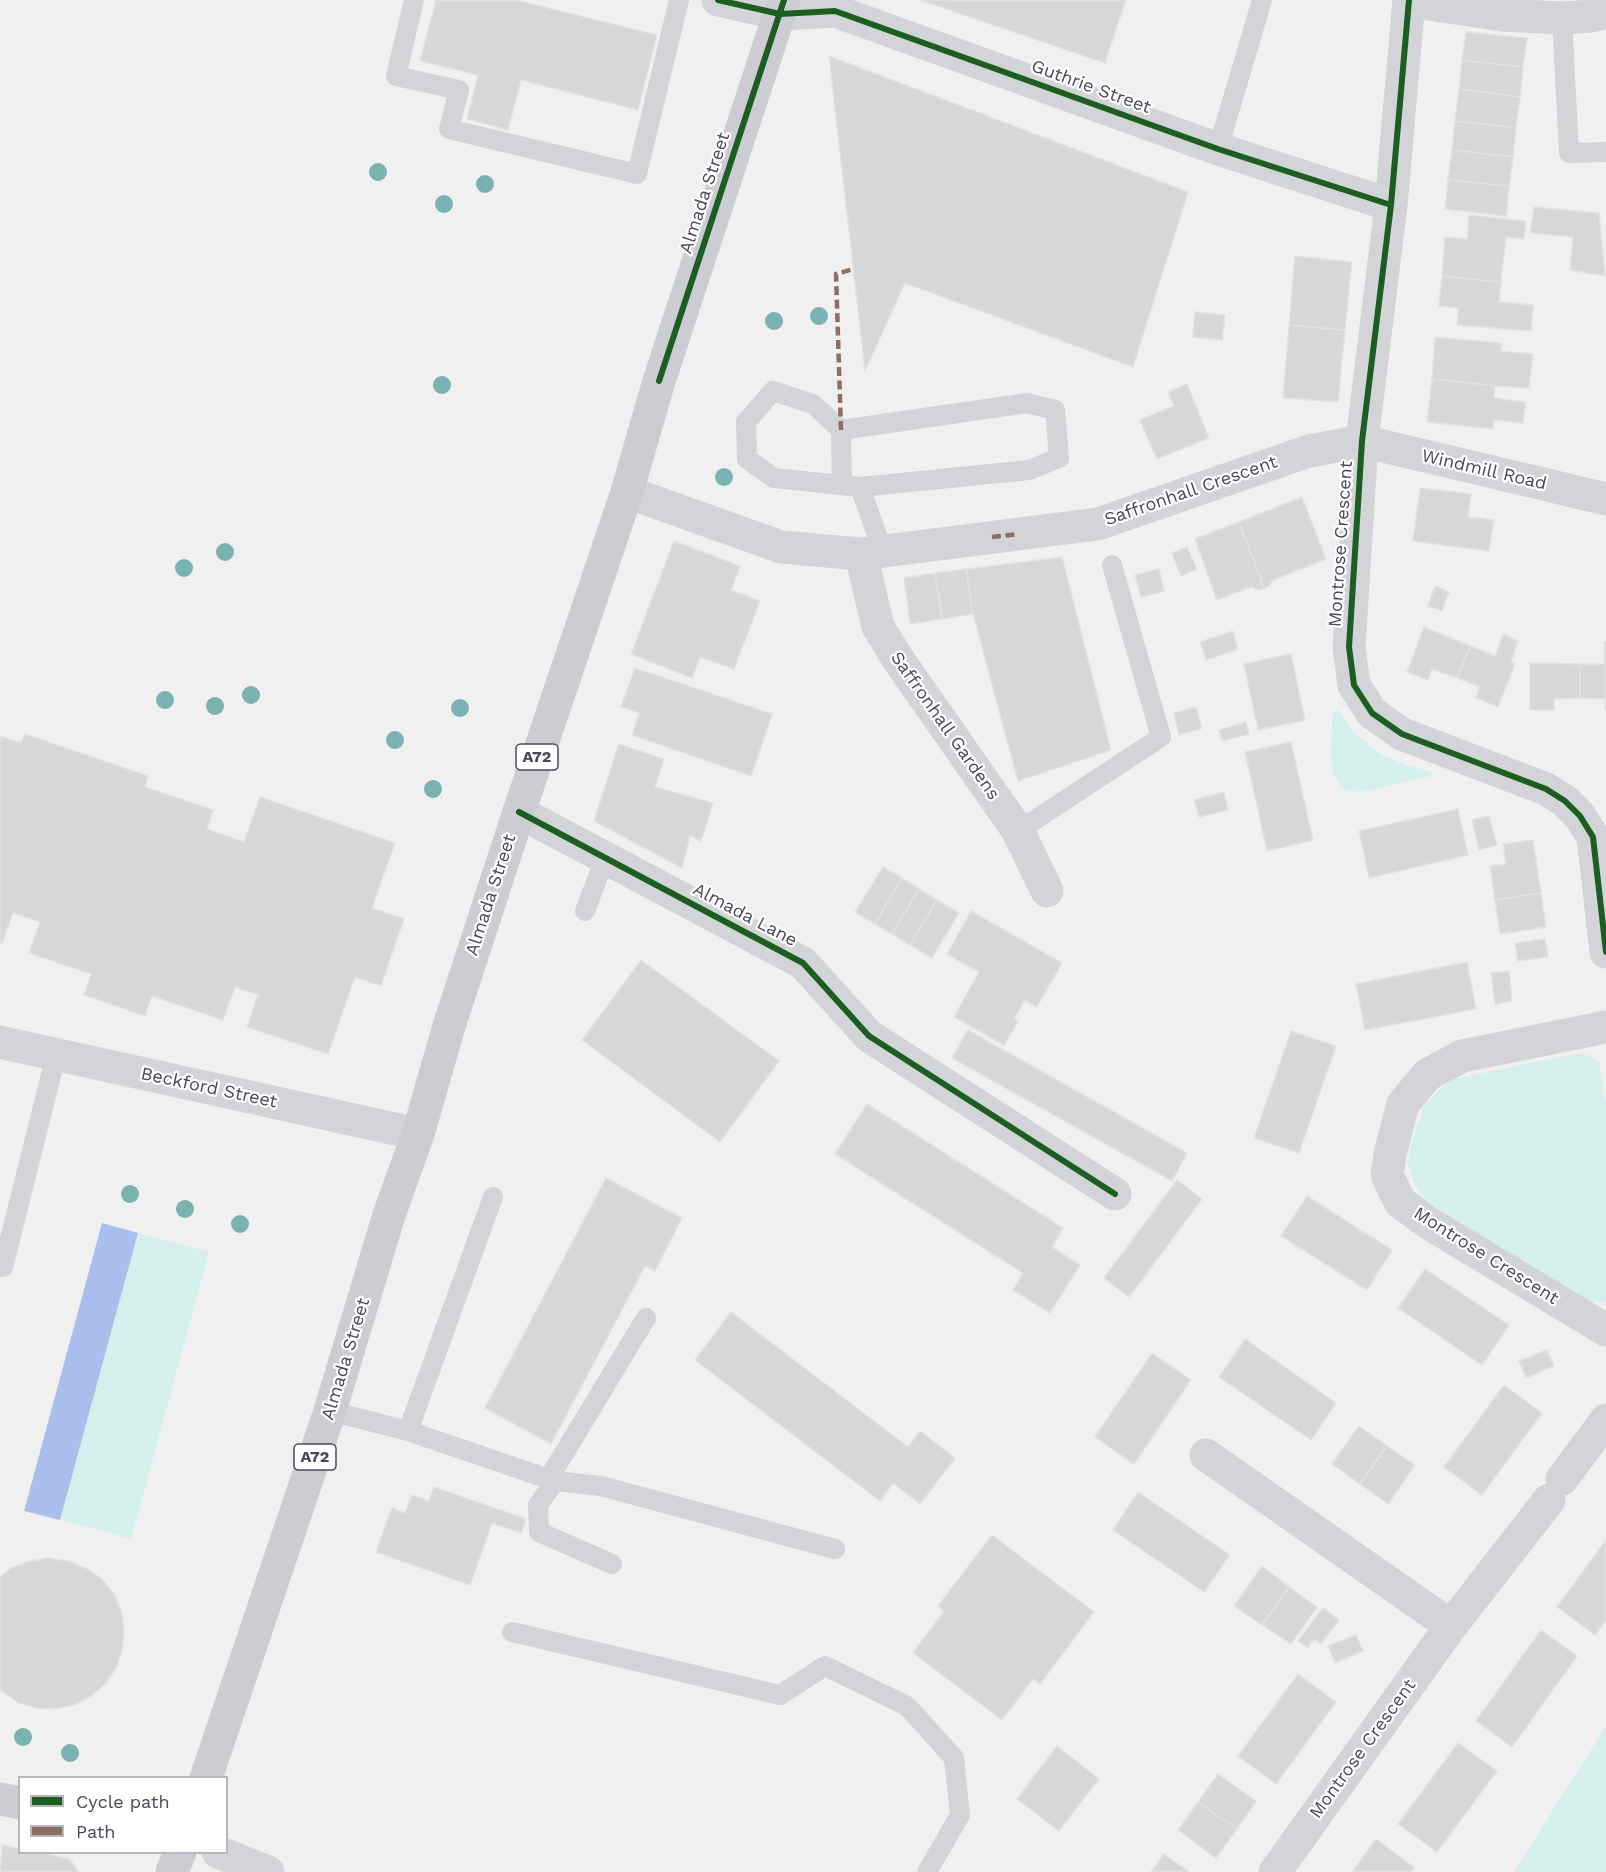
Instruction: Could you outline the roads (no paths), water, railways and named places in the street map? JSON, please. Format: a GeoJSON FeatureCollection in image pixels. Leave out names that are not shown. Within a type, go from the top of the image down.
{"type":"FeatureCollection","features":[{"type":"Feature","properties":{"kind":"main road","name":"Almada Street"},"geometry":{"type":"LineString","coordinates":[[207,1776],[330,1411],[389,1215],[418,1134],[449,1026],[627,492],[659,381],[787,5]]}},
{"type":"Feature","properties":{"kind":"main road"},"geometry":{"type":"LineString","coordinates":[[0,1798],[18,1802]]}},
{"type":"Feature","properties":{"kind":"main road"},"geometry":{"type":"LineString","coordinates":[[172,1872],[179,1854]]}},
{"type":"Feature","properties":{"kind":"street","name":"Guthrie Street"},"geometry":{"type":"LineString","coordinates":[[717,0],[835,11],[1218,149],[1391,206]]}},
{"type":"Feature","properties":{"kind":"street"},"geometry":{"type":"LineString","coordinates":[[1409,0],[1502,15],[1562,18],[1592,16],[1606,12]]}},
{"type":"Feature","properties":{"kind":"street","name":"Montrose Crescent"},"geometry":{"type":"LineString","coordinates":[[1409,0],[1391,206],[1362,441],[1349,647],[1354,685],[1372,713],[1402,735],[1546,789],[1565,801],[1580,816],[1593,837],[1606,952]]}},
{"type":"Feature","properties":{"kind":"street","name":"Saffronhall Crescent"},"geometry":{"type":"LineString","coordinates":[[627,492],[780,548],[872,553],[1098,524],[1309,451],[1362,441]]}},
{"type":"Feature","properties":{"kind":"street","name":"Windmill Road"},"geometry":{"type":"LineString","coordinates":[[1362,441],[1606,499]]}},
{"type":"Feature","properties":{"kind":"street","name":"Saffronhall Gardens"},"geometry":{"type":"LineString","coordinates":[[872,553],[878,627],[1018,831],[1047,891]]}},
{"type":"Feature","properties":{"kind":"street","name":"Almada Lane"},"geometry":{"type":"LineString","coordinates":[[519,812],[803,963],[869,1036],[1115,1194]]}},
{"type":"Feature","properties":{"kind":"street","name":"Montrose Crescent"},"geometry":{"type":"LineString","coordinates":[[1606,1027],[1462,1056],[1427,1075],[1403,1104],[1387,1175],[1400,1202],[1427,1222],[1606,1330]]}},
{"type":"Feature","properties":{"kind":"street","name":"Beckford Street"},"geometry":{"type":"LineString","coordinates":[[0,1042],[418,1134]]}},
{"type":"Feature","properties":{"kind":"street","name":"Montrose Crescent"},"geometry":{"type":"LineString","coordinates":[[1275,1872],[1451,1626],[1606,1420]]}},
{"type":"Feature","properties":{"kind":"street"},"geometry":{"type":"LineString","coordinates":[[1206,1455],[1451,1626]]}},
{"type":"Feature","properties":{"kind":"street"},"geometry":{"type":"LineString","coordinates":[[223,1854],[268,1872]]}},
{"type":"Feature","properties":{"kind":"lane"},"geometry":{"type":"LineString","coordinates":[[414,0],[396,76],[459,90],[449,129],[637,174],[679,0]]}},
{"type":"Feature","properties":{"kind":"lane"},"geometry":{"type":"LineString","coordinates":[[1218,149],[1262,0]]}},
{"type":"Feature","properties":{"kind":"lane"},"geometry":{"type":"LineString","coordinates":[[1562,18],[1569,153],[1605,152]]}},
{"type":"Feature","properties":{"kind":"lane"},"geometry":{"type":"LineString","coordinates":[[841,430],[1027,403],[1055,410],[1059,458],[1029,470],[851,486],[774,478],[747,459],[746,422],[773,391],[813,404],[841,430],[851,486],[872,553]]}},
{"type":"Feature","properties":{"kind":"lane"},"geometry":{"type":"LineString","coordinates":[[1018,831],[1161,737],[1112,565]]}},
{"type":"Feature","properties":{"kind":"lane"},"geometry":{"type":"LineString","coordinates":[[585,911],[605,858]]}},
{"type":"Feature","properties":{"kind":"lane"},"geometry":{"type":"LineString","coordinates":[[0,1267],[3,1267],[56,1055]]}},
{"type":"Feature","properties":{"kind":"lane"},"geometry":{"type":"LineString","coordinates":[[408,1431],[493,1197]]}},
{"type":"Feature","properties":{"kind":"lane"},"geometry":{"type":"LineString","coordinates":[[612,1564],[539,1532],[538,1504],[646,1318]]}},
{"type":"Feature","properties":{"kind":"lane"},"geometry":{"type":"LineString","coordinates":[[330,1411],[408,1431],[552,1480],[601,1486],[836,1549]]}},
{"type":"Feature","properties":{"kind":"lane"},"geometry":{"type":"LineString","coordinates":[[512,1632],[780,1695],[825,1666],[907,1706],[954,1758],[960,1815],[927,1872]]}},
{"type":"Feature","properties":{"kind":"water"},"geometry":{"type":"Polygon","coordinates":[[[102,1223],[138,1233],[60,1520],[24,1511],[102,1223]]]}}]}
